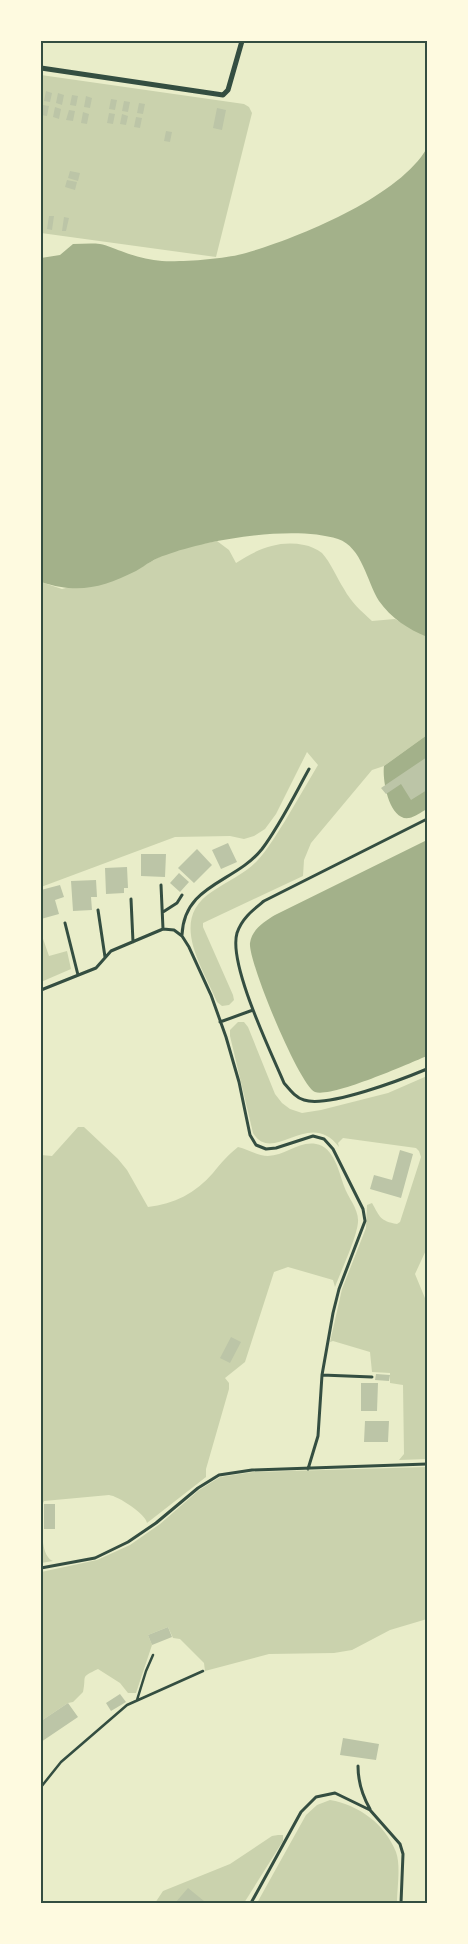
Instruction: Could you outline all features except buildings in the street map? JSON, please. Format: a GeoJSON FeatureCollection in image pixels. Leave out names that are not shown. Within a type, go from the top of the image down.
{"type":"FeatureCollection","features":[{"type":"Feature","properties":{"kind":"street"},"geometry":{"type":"LineString","coordinates":[[41,68],[223,94],[228,90],[242,41]]}},
{"type":"Feature","properties":{"kind":"lane"},"geometry":{"type":"LineString","coordinates":[[182,936],[185,915],[191,904],[208,888],[237,871],[262,849],[309,769]]}},
{"type":"Feature","properties":{"kind":"lane"},"geometry":{"type":"LineString","coordinates":[[427,819],[264,901],[246,915],[237,934],[236,955],[253,1010],[284,1083],[292,1093],[304,1100],[315,1102],[332,1100],[379,1088],[427,1069]]}},
{"type":"Feature","properties":{"kind":"lane"},"geometry":{"type":"LineString","coordinates":[[161,885],[163,929]]}},
{"type":"Feature","properties":{"kind":"lane"},"geometry":{"type":"LineString","coordinates":[[162,913],[177,903],[182,895]]}},
{"type":"Feature","properties":{"kind":"lane"},"geometry":{"type":"LineString","coordinates":[[130,899],[133,942]]}},
{"type":"Feature","properties":{"kind":"lane"},"geometry":{"type":"LineString","coordinates":[[98,910],[105,958]]}},
{"type":"Feature","properties":{"kind":"lane"},"geometry":{"type":"LineString","coordinates":[[65,923],[78,976]]}},
{"type":"Feature","properties":{"kind":"lane"},"geometry":{"type":"LineString","coordinates":[[41,990],[96,968],[111,951],[163,929],[174,930],[182,936],[211,996],[239,1082],[250,1136],[256,1145],[276,1148],[314,1136],[324,1139],[333,1148],[364,1209],[365,1221],[339,1289],[325,1351],[318,1436],[308,1468]]}},
{"type":"Feature","properties":{"kind":"lane"},"geometry":{"type":"LineString","coordinates":[[220,1022],[253,1010]]}},
{"type":"Feature","properties":{"kind":"lane"},"geometry":{"type":"LineString","coordinates":[[322,1375],[372,1377]]}},
{"type":"Feature","properties":{"kind":"lane"},"geometry":{"type":"LineString","coordinates":[[41,1568],[95,1558],[128,1542],[156,1523],[198,1488],[220,1475],[252,1470],[427,1464]]}},
{"type":"Feature","properties":{"kind":"lane"},"geometry":{"type":"LineString","coordinates":[[358,1766],[358,1779],[362,1795],[370,1810],[402,1848],[402,1903]]}},
{"type":"Feature","properties":{"kind":"lane"},"geometry":{"type":"LineString","coordinates":[[251,1903],[301,1812],[316,1797],[335,1793],[370,1810]]}},
{"type":"Feature","properties":{"kind":"path"},"geometry":{"type":"LineString","coordinates":[[137,1700],[146,1670],[153,1655]]}},
{"type":"Feature","properties":{"kind":"path"},"geometry":{"type":"LineString","coordinates":[[41,1787],[61,1762],[127,1705],[202,1671]]}},
{"type":"Feature","properties":{"kind":"shaded area"},"geometry":{"type":"Polygon","coordinates":[[[41,75],[244,104],[249,107],[252,113],[216,257],[41,233],[41,75]]]}},
{"type":"Feature","properties":{"kind":"shaded area"},"geometry":{"type":"Polygon","coordinates":[[[427,148],[427,637],[400,622],[389,613],[379,601],[353,549],[338,539],[320,535],[299,533],[276,534],[228,539],[205,544],[162,556],[124,577],[90,587],[67,588],[41,582],[41,258],[60,255],[73,244],[103,245],[136,256],[162,261],[204,260],[246,253],[319,226],[371,199],[394,183],[413,166],[427,148]]]}},
{"type":"Feature","properties":{"kind":"shaded area"},"geometry":{"type":"Polygon","coordinates":[[[217,541],[229,550],[236,563],[260,550],[277,545],[295,544],[313,548],[322,553],[350,598],[372,621],[395,619],[427,637],[427,735],[384,766],[372,770],[311,843],[304,860],[303,876],[203,923],[203,927],[233,995],[234,1000],[229,1005],[222,1006],[217,1002],[192,944],[191,929],[193,915],[200,902],[213,891],[252,866],[268,847],[318,765],[307,752],[276,814],[265,829],[254,836],[244,839],[230,836],[175,837],[41,887],[41,582],[62,589],[136,570],[163,555],[191,546],[217,541]]]}},
{"type":"Feature","properties":{"kind":"shaded area"},"geometry":{"type":"Polygon","coordinates":[[[427,735],[427,809],[416,816],[402,817],[396,813],[388,798],[384,780],[384,766],[427,735]]]}},
{"type":"Feature","properties":{"kind":"shaded area"},"geometry":{"type":"Polygon","coordinates":[[[427,840],[427,1056],[337,1090],[324,1093],[315,1092],[298,1068],[287,1047],[265,996],[252,954],[251,938],[259,926],[275,915],[427,840]]]}},
{"type":"Feature","properties":{"kind":"shaded area"},"geometry":{"type":"Polygon","coordinates":[[[41,933],[49,956],[67,951],[71,969],[41,982],[41,933]]]}},
{"type":"Feature","properties":{"kind":"shaded area"},"geometry":{"type":"Polygon","coordinates":[[[238,1022],[244,1022],[248,1027],[275,1094],[290,1109],[302,1113],[388,1093],[427,1076],[427,1248],[415,1274],[427,1303],[427,1459],[399,1460],[404,1454],[403,1385],[390,1383],[390,1373],[372,1372],[370,1352],[333,1341],[330,1342],[342,1289],[366,1228],[367,1205],[372,1203],[384,1220],[397,1224],[400,1222],[421,1157],[419,1151],[416,1148],[343,1138],[338,1143],[339,1147],[328,1136],[316,1133],[304,1134],[271,1143],[261,1141],[253,1133],[230,1036],[230,1030],[238,1022]]]}},
{"type":"Feature","properties":{"kind":"shaded area"},"geometry":{"type":"Polygon","coordinates":[[[78,1127],[84,1127],[118,1159],[127,1170],[148,1207],[176,1200],[192,1192],[238,1147],[268,1156],[280,1154],[297,1146],[316,1144],[322,1146],[331,1155],[338,1167],[357,1213],[358,1222],[352,1245],[335,1287],[333,1280],[288,1267],[274,1272],[245,1362],[225,1378],[229,1383],[229,1389],[206,1469],[206,1477],[147,1523],[142,1515],[131,1506],[109,1495],[44,1501],[43,1544],[48,1557],[53,1561],[41,1563],[41,1155],[52,1156],[78,1127]]]}},
{"type":"Feature","properties":{"kind":"shaded area"},"geometry":{"type":"Polygon","coordinates":[[[427,1467],[427,1619],[390,1630],[352,1650],[334,1653],[269,1654],[205,1671],[204,1663],[180,1639],[173,1638],[168,1627],[148,1635],[152,1645],[136,1693],[128,1693],[120,1683],[98,1669],[86,1676],[83,1692],[73,1702],[68,1703],[41,1721],[41,1572],[97,1560],[130,1545],[160,1524],[199,1490],[220,1477],[253,1472],[427,1467]]]}},
{"type":"Feature","properties":{"kind":"shaded area"},"geometry":{"type":"Polygon","coordinates":[[[330,1800],[351,1806],[370,1817],[391,1842],[396,1852],[398,1864],[397,1903],[257,1903],[306,1815],[317,1805],[330,1800]]]}},
{"type":"Feature","properties":{"kind":"shaded area"},"geometry":{"type":"Polygon","coordinates":[[[283,1835],[283,1841],[244,1903],[155,1903],[163,1891],[230,1864],[272,1836],[283,1835]]]}}]}
